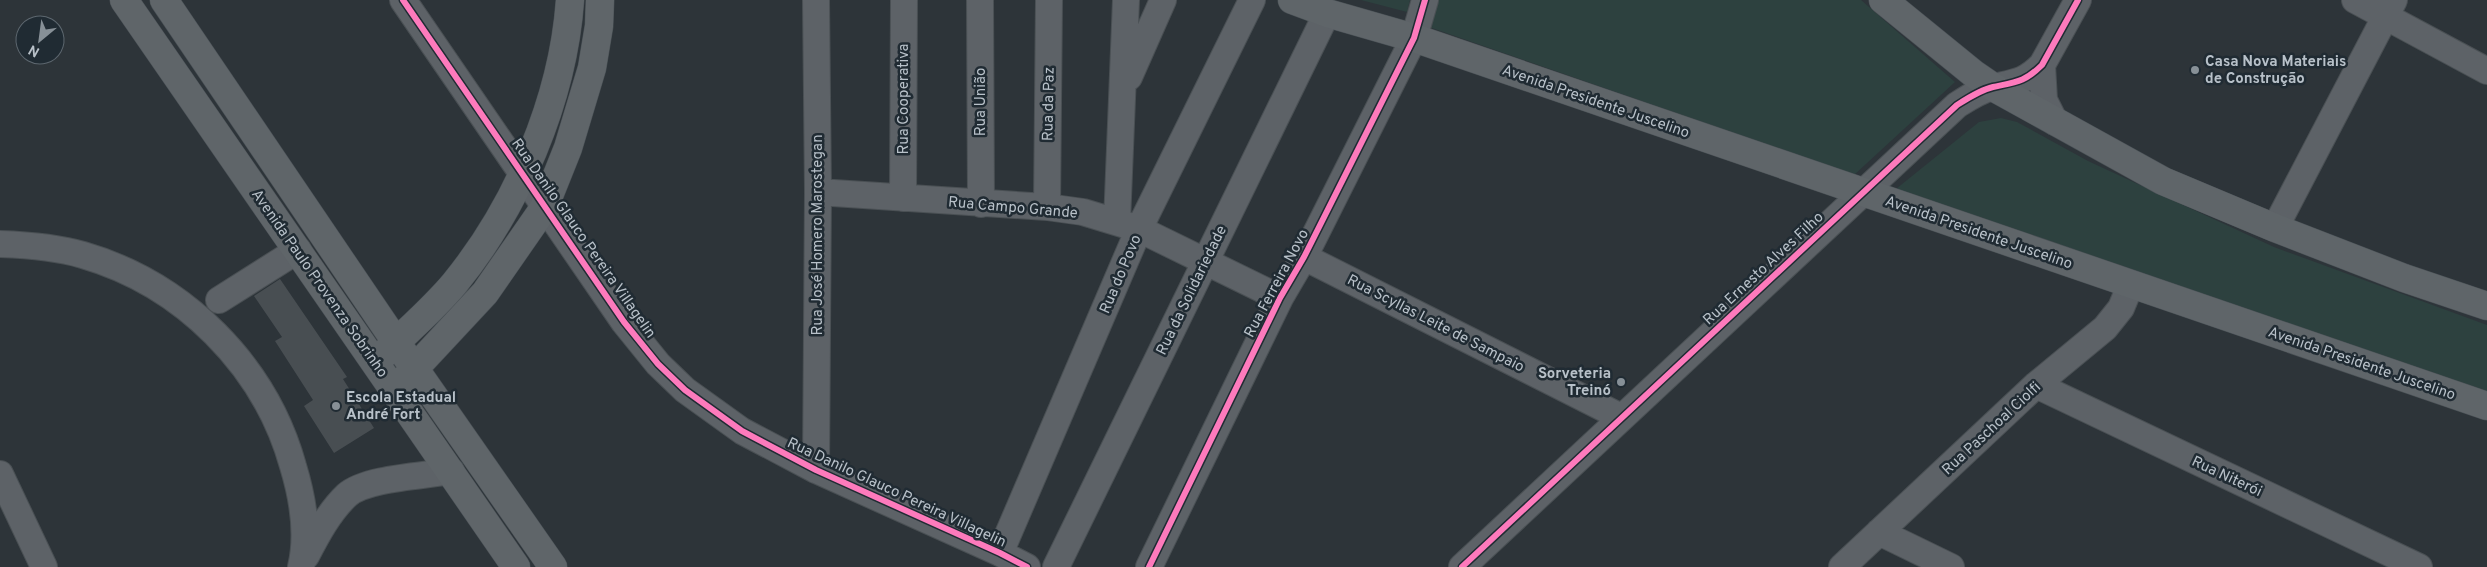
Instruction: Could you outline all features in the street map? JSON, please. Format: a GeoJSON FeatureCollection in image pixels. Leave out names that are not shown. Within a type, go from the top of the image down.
{"type":"FeatureCollection","features":[{"type":"Feature","properties":{"kind":"main road","name":"Avenida Paulo Provenza Sobrinho"},"geometry":{"type":"LineString","coordinates":[[124,0],[516,567]]}},
{"type":"Feature","properties":{"kind":"main road","name":"Avenida Paulo Provenza Sobrinho"},"geometry":{"type":"LineString","coordinates":[[164,0],[396,342],[553,567]]}},
{"type":"Feature","properties":{"kind":"main road"},"geometry":{"type":"LineString","coordinates":[[376,362],[453,284],[489,236],[523,173],[542,125],[563,62],[570,0]]}},
{"type":"Feature","properties":{"kind":"main road"},"geometry":{"type":"LineString","coordinates":[[394,389],[416,370],[485,293],[544,208],[568,148],[592,68],[599,26],[600,0]]}},
{"type":"Feature","properties":{"kind":"main road","name":"Avenida Presidente Juscelino"},"geometry":{"type":"LineString","coordinates":[[1292,0],[1327,13],[1414,38],[2487,406]]}},
{"type":"Feature","properties":{"kind":"main road"},"geometry":{"type":"LineString","coordinates":[[1883,0],[1993,87],[2162,181],[2275,228],[2404,278],[2487,306]]}},
{"type":"Feature","properties":{"kind":"street","name":"Rua Danilo Glauco Pereira Villagelin"},"geometry":{"type":"LineString","coordinates":[[403,0],[624,322],[658,364],[686,390],[742,431],[816,470],[1000,553],[1026,567]]}},
{"type":"Feature","properties":{"kind":"street","name":"Rua José Homero Marostegan"},"geometry":{"type":"LineString","coordinates":[[816,0],[818,192],[816,470]]}},
{"type":"Feature","properties":{"kind":"street","name":"Rua Cooperativa"},"geometry":{"type":"LineString","coordinates":[[903,198],[904,0]]}},
{"type":"Feature","properties":{"kind":"street","name":"Rua União"},"geometry":{"type":"LineString","coordinates":[[980,0],[980,204]]}},
{"type":"Feature","properties":{"kind":"street","name":"Rua da Paz"},"geometry":{"type":"LineString","coordinates":[[1047,207],[1049,0]]}},
{"type":"Feature","properties":{"kind":"street","name":"Rua do Povo"},"geometry":{"type":"LineString","coordinates":[[1126,0],[1124,89],[1128,226]]}},
{"type":"Feature","properties":{"kind":"street"},"geometry":{"type":"LineString","coordinates":[[1124,89],[1163,0]]}},
{"type":"Feature","properties":{"kind":"street","name":"Rua do Povo"},"geometry":{"type":"LineString","coordinates":[[1000,553],[1128,226],[1252,0]]}},
{"type":"Feature","properties":{"kind":"street"},"geometry":{"type":"LineString","coordinates":[[1414,38],[1425,0]]}},
{"type":"Feature","properties":{"kind":"street","name":"Rua Ernesto Alves Filho"},"geometry":{"type":"LineString","coordinates":[[1462,567],[1957,104],[1974,94],[1993,87],[2004,86],[2025,79],[2042,65],[2078,0]]}},
{"type":"Feature","properties":{"kind":"street"},"geometry":{"type":"LineString","coordinates":[[2356,0],[2390,8],[2487,71]]}},
{"type":"Feature","properties":{"kind":"street"},"geometry":{"type":"LineString","coordinates":[[2275,228],[2390,8]]}},
{"type":"Feature","properties":{"kind":"street","name":"Rua da Solidariedade"},"geometry":{"type":"LineString","coordinates":[[1056,567],[1327,13]]}},
{"type":"Feature","properties":{"kind":"street","name":"Rua Ferreira Novo"},"geometry":{"type":"LineString","coordinates":[[1149,567],[1280,298],[1304,257],[1414,38]]}},
{"type":"Feature","properties":{"kind":"street","name":"Rua Ernesto Alves Filho"},"geometry":{"type":"LineString","coordinates":[[2042,65],[2044,100],[2055,122]]}},
{"type":"Feature","properties":{"kind":"street","name":"Rua Campo Grande"},"geometry":{"type":"LineString","coordinates":[[818,192],[1047,207],[1083,212],[1128,226],[1280,298]]}},
{"type":"Feature","properties":{"kind":"street"},"geometry":{"type":"LineString","coordinates":[[0,244],[36,246],[82,255],[123,270],[171,296],[193,312],[227,345],[261,391],[288,446],[304,517],[302,565]]}},
{"type":"Feature","properties":{"kind":"street"},"geometry":{"type":"LineString","coordinates":[[219,300],[298,250]]}},
{"type":"Feature","properties":{"kind":"street","name":"Rua Scyllas Leite de Sampaio"},"geometry":{"type":"LineString","coordinates":[[1304,257],[1621,417]]}},
{"type":"Feature","properties":{"kind":"street","name":"Rua Paschoal Ciolfi"},"geometry":{"type":"LineString","coordinates":[[1842,567],[2036,385],[2105,328],[2121,308],[2131,284]]}},
{"type":"Feature","properties":{"kind":"street","name":"Rua Niterói"},"geometry":{"type":"LineString","coordinates":[[2036,385],[2419,567]]}},
{"type":"Feature","properties":{"kind":"street"},"geometry":{"type":"LineString","coordinates":[[302,565],[327,518],[348,494],[373,484],[451,471]]}},
{"type":"Feature","properties":{"kind":"street"},"geometry":{"type":"LineString","coordinates":[[0,474],[44,567]]}},
{"type":"Feature","properties":{"kind":"street"},"geometry":{"type":"LineString","coordinates":[[1879,532],[1951,567]]}},
{"type":"Feature","properties":{"kind":"green space"},"geometry":{"type":"Polygon","coordinates":[[[1361,0],[1410,0],[1407,12],[1361,0]]]}},
{"type":"Feature","properties":{"kind":"green space"},"geometry":{"type":"Polygon","coordinates":[[[1439,0],[1861,0],[1955,82],[1854,175],[1429,27],[1439,0]]]}},
{"type":"Feature","properties":{"kind":"green space"},"geometry":{"type":"Polygon","coordinates":[[[2001,118],[2017,122],[2088,161],[2274,247],[2487,325],[2487,396],[2307,330],[1891,193],[1979,122],[2001,118]]]}},
{"type":"Feature","properties":{"kind":"building"},"geometry":{"type":"Polygon","coordinates":[[[280,279],[347,377],[343,379],[374,428],[334,453],[304,406],[313,400],[275,341],[282,337],[254,296],[280,279]]]}},
{"type":"Feature","properties":{"kind":"cycle path"},"geometry":{"type":"LineString","coordinates":[[403,0],[624,322],[658,364],[685,390],[742,431],[816,470],[1027,567]]}},
{"type":"Feature","properties":{"kind":"cycle path"},"geometry":{"type":"LineString","coordinates":[[1149,567],[1280,298],[1304,257],[1414,38],[1425,0]]}},
{"type":"Feature","properties":{"kind":"cycle path"},"geometry":{"type":"LineString","coordinates":[[1462,567],[1957,105],[1983,90],[2020,80],[2036,71],[2042,65],[2078,0]]}},
{"type":"Feature","properties":{"kind":"place","name":"Casa Nova Materiais de Construção"},"geometry":{"type":"Point","coordinates":[2195,70]}},
{"type":"Feature","properties":{"kind":"place","name":"Sorveteria Treinó"},"geometry":{"type":"Point","coordinates":[1621,382]}},
{"type":"Feature","properties":{"kind":"place","name":"Escola Estadual André Fort"},"geometry":{"type":"Point","coordinates":[336,406]}}]}
